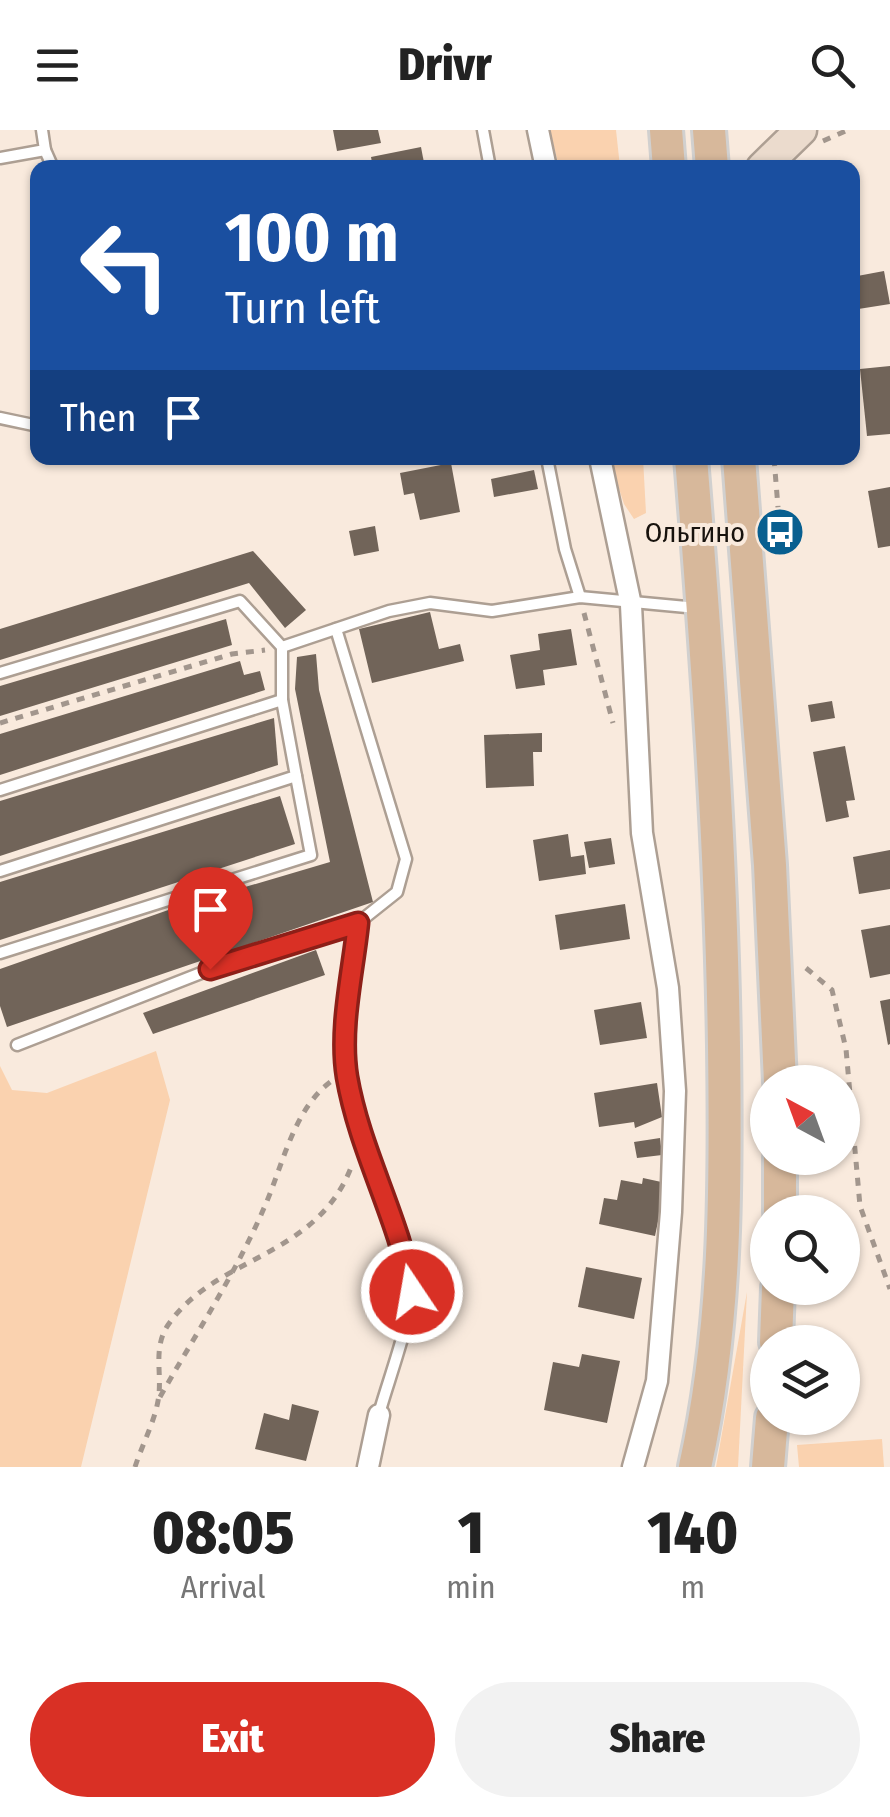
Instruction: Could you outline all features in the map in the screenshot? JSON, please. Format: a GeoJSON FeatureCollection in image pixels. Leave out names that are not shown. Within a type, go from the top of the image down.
{"type":"FeatureCollection","features":[{"type":"Feature","properties":{"kind":"main road"},"geometry":{"type":"LineString","coordinates":[[666,130],[668,160]]}},
{"type":"Feature","properties":{"kind":"main road"},"geometry":{"type":"LineString","coordinates":[[708,130],[711,160]]}},
{"type":"Feature","properties":{"kind":"main road"},"geometry":{"type":"LineString","coordinates":[[770,160],[802,130]]}},
{"type":"Feature","properties":{"kind":"main road"},"geometry":{"type":"LineString","coordinates":[[692,465],[718,836],[726,1138],[724,1254],[711,1382],[695,1467]]}},
{"type":"Feature","properties":{"kind":"main road"},"geometry":{"type":"LineString","coordinates":[[740,465],[770,865],[779,1065]]}},
{"type":"Feature","properties":{"kind":"main road"},"geometry":{"type":"LineString","coordinates":[[768,1467],[771,1435]]}},
{"type":"Feature","properties":{"kind":"street"},"geometry":{"type":"LineString","coordinates":[[538,130],[544,160]]}},
{"type":"Feature","properties":{"kind":"street"},"geometry":{"type":"LineString","coordinates":[[602,465],[632,605],[642,833],[668,988],[674,1090],[671,1212],[656,1381],[633,1467]]}},
{"type":"Feature","properties":{"kind":"street"},"geometry":{"type":"LineString","coordinates":[[368,1467],[379,1415]]}},
{"type":"Feature","properties":{"kind":"lane"},"geometry":{"type":"LineString","coordinates":[[42,130],[50,160]]}},
{"type":"Feature","properties":{"kind":"lane"},"geometry":{"type":"LineString","coordinates":[[483,130],[489,160]]}},
{"type":"Feature","properties":{"kind":"lane"},"geometry":{"type":"LineString","coordinates":[[0,158],[46,150]]}},
{"type":"Feature","properties":{"kind":"lane"},"geometry":{"type":"LineString","coordinates":[[0,418],[30,424]]}},
{"type":"Feature","properties":{"kind":"lane"},"geometry":{"type":"LineString","coordinates":[[547,465],[564,548],[580,597]]}},
{"type":"Feature","properties":{"kind":"lane"},"geometry":{"type":"LineString","coordinates":[[282,647],[390,611],[430,603],[492,611],[580,597],[632,605],[703,608]]}},
{"type":"Feature","properties":{"kind":"lane"},"geometry":{"type":"LineString","coordinates":[[0,673],[240,600],[282,647],[282,700],[311,855],[0,954]]}},
{"type":"Feature","properties":{"kind":"lane"},"geometry":{"type":"LineString","coordinates":[[17,1045],[242,956],[358,923],[397,892],[406,859],[336,630]]}},
{"type":"Feature","properties":{"kind":"lane"},"geometry":{"type":"LineString","coordinates":[[0,790],[282,700]]}},
{"type":"Feature","properties":{"kind":"lane"},"geometry":{"type":"LineString","coordinates":[[0,871],[296,776]]}},
{"type":"Feature","properties":{"kind":"lane"},"geometry":{"type":"LineString","coordinates":[[358,923],[346,1030],[346,1074],[362,1140],[405,1254],[412,1292],[379,1415]]}},
{"type":"Feature","properties":{"kind":"path"},"geometry":{"type":"LineString","coordinates":[[775,465],[780,532]]}},
{"type":"Feature","properties":{"kind":"path"},"geometry":{"type":"LineString","coordinates":[[580,597],[613,724]]}},
{"type":"Feature","properties":{"kind":"path"},"geometry":{"type":"LineString","coordinates":[[0,723],[232,654],[282,647]]}},
{"type":"Feature","properties":{"kind":"path"},"geometry":{"type":"LineString","coordinates":[[806,968],[832,990],[846,1049],[860,1206],[890,1289]]}},
{"type":"Feature","properties":{"kind":"path"},"geometry":{"type":"LineString","coordinates":[[135,1467],[158,1400],[265,1206],[278,1163],[312,1102],[329,1082],[346,1074]]}},
{"type":"Feature","properties":{"kind":"path"},"geometry":{"type":"LineString","coordinates":[[158,1400],[158,1349],[169,1325],[198,1296],[305,1231],[342,1194],[362,1140]]}},
{"type":"Feature","properties":{"kind":"shaded area"},"geometry":{"type":"Polygon","coordinates":[[[550,130],[616,130],[619,160],[557,160],[550,130]]]}},
{"type":"Feature","properties":{"kind":"shaded area"},"geometry":{"type":"Polygon","coordinates":[[[611,465],[643,465],[646,513],[634,519],[624,504],[611,465]]]}},
{"type":"Feature","properties":{"kind":"shaded area"},"geometry":{"type":"Polygon","coordinates":[[[156,1051],[170,1100],[81,1467],[0,1467],[0,1066],[12,1090],[47,1093],[156,1051]]]}},
{"type":"Feature","properties":{"kind":"shaded area"},"geometry":{"type":"Polygon","coordinates":[[[747,1292],[738,1467],[716,1467],[747,1292]]]}},
{"type":"Feature","properties":{"kind":"shaded area"},"geometry":{"type":"Polygon","coordinates":[[[882,1439],[884,1467],[799,1467],[797,1445],[882,1439]]]}},
{"type":"Feature","properties":{"kind":"building"},"geometry":{"type":"Polygon","coordinates":[[[333,130],[378,130],[381,143],[337,151],[333,130]]]}},
{"type":"Feature","properties":{"kind":"building"},"geometry":{"type":"Polygon","coordinates":[[[421,147],[423,160],[372,160],[371,157],[421,147]]]}},
{"type":"Feature","properties":{"kind":"building"},"geometry":{"type":"Polygon","coordinates":[[[884,271],[890,304],[860,309],[860,276],[884,271]]]}},
{"type":"Feature","properties":{"kind":"building"},"geometry":{"type":"Polygon","coordinates":[[[890,366],[890,434],[867,436],[860,369],[890,366]]]}},
{"type":"Feature","properties":{"kind":"building"},"geometry":{"type":"Polygon","coordinates":[[[451,465],[460,512],[420,520],[414,493],[404,495],[400,473],[451,465]]]}},
{"type":"Feature","properties":{"kind":"building"},"geometry":{"type":"Polygon","coordinates":[[[534,470],[538,489],[494,497],[491,479],[534,470]]]}},
{"type":"Feature","properties":{"kind":"building"},"geometry":{"type":"Polygon","coordinates":[[[890,487],[890,546],[878,548],[868,491],[890,487]]]}},
{"type":"Feature","properties":{"kind":"building"},"geometry":{"type":"Polygon","coordinates":[[[375,526],[379,551],[354,556],[349,531],[375,526]]]}},
{"type":"Feature","properties":{"kind":"building"},"geometry":{"type":"Polygon","coordinates":[[[253,551],[306,610],[285,628],[249,583],[0,660],[0,629],[253,551]]]}},
{"type":"Feature","properties":{"kind":"building"},"geometry":{"type":"Polygon","coordinates":[[[430,612],[439,649],[460,644],[464,661],[372,683],[359,629],[430,612]]]}},
{"type":"Feature","properties":{"kind":"building"},"geometry":{"type":"Polygon","coordinates":[[[226,619],[232,645],[0,716],[0,686],[226,619]]]}},
{"type":"Feature","properties":{"kind":"building"},"geometry":{"type":"Polygon","coordinates":[[[571,629],[577,665],[543,670],[545,685],[516,689],[510,655],[540,650],[538,634],[571,629]]]}},
{"type":"Feature","properties":{"kind":"building"},"geometry":{"type":"Polygon","coordinates":[[[316,654],[319,690],[373,902],[7,1027],[0,1006],[0,969],[174,908],[330,862],[295,689],[297,657],[316,654]]]}},
{"type":"Feature","properties":{"kind":"building"},"geometry":{"type":"Polygon","coordinates":[[[240,661],[244,675],[260,671],[265,690],[0,775],[0,734],[240,661]]]}},
{"type":"Feature","properties":{"kind":"building"},"geometry":{"type":"Polygon","coordinates":[[[832,701],[835,718],[811,722],[808,705],[832,701]]]}},
{"type":"Feature","properties":{"kind":"building"},"geometry":{"type":"Polygon","coordinates":[[[274,718],[278,765],[0,856],[0,801],[274,718]]]}},
{"type":"Feature","properties":{"kind":"building"},"geometry":{"type":"Polygon","coordinates":[[[542,733],[542,752],[533,752],[534,786],[486,788],[484,735],[542,733]]]}},
{"type":"Feature","properties":{"kind":"building"},"geometry":{"type":"Polygon","coordinates":[[[845,746],[855,800],[846,801],[849,817],[826,822],[813,752],[845,746]]]}},
{"type":"Feature","properties":{"kind":"building"},"geometry":{"type":"Polygon","coordinates":[[[280,796],[295,844],[0,940],[0,882],[280,796]]]}},
{"type":"Feature","properties":{"kind":"building"},"geometry":{"type":"Polygon","coordinates":[[[568,834],[571,857],[584,855],[586,874],[539,881],[533,840],[568,834]]]}},
{"type":"Feature","properties":{"kind":"building"},"geometry":{"type":"Polygon","coordinates":[[[611,838],[615,864],[589,868],[584,842],[611,838]]]}},
{"type":"Feature","properties":{"kind":"building"},"geometry":{"type":"Polygon","coordinates":[[[890,850],[890,889],[859,894],[853,857],[890,850]]]}},
{"type":"Feature","properties":{"kind":"building"},"geometry":{"type":"Polygon","coordinates":[[[625,904],[630,939],[560,950],[555,915],[625,904]]]}},
{"type":"Feature","properties":{"kind":"building"},"geometry":{"type":"Polygon","coordinates":[[[890,925],[890,974],[870,978],[861,930],[890,925]]]}},
{"type":"Feature","properties":{"kind":"building"},"geometry":{"type":"Polygon","coordinates":[[[316,950],[325,975],[153,1034],[143,1013],[316,950]]]}},
{"type":"Feature","properties":{"kind":"building"},"geometry":{"type":"Polygon","coordinates":[[[890,999],[890,1044],[888,1045],[880,1001],[890,999]]]}},
{"type":"Feature","properties":{"kind":"building"},"geometry":{"type":"Polygon","coordinates":[[[641,1002],[647,1038],[600,1045],[594,1010],[641,1002]]]}},
{"type":"Feature","properties":{"kind":"building"},"geometry":{"type":"Polygon","coordinates":[[[657,1083],[662,1117],[635,1128],[634,1122],[599,1127],[594,1093],[657,1083]]]}},
{"type":"Feature","properties":{"kind":"building"},"geometry":{"type":"Polygon","coordinates":[[[660,1138],[662,1155],[637,1158],[634,1142],[660,1138]]]}},
{"type":"Feature","properties":{"kind":"building"},"geometry":{"type":"Polygon","coordinates":[[[643,1178],[666,1183],[655,1236],[599,1224],[604,1198],[617,1200],[621,1180],[642,1184],[643,1178]]]}},
{"type":"Feature","properties":{"kind":"building"},"geometry":{"type":"Polygon","coordinates":[[[586,1267],[642,1278],[634,1319],[578,1307],[586,1267]]]}},
{"type":"Feature","properties":{"kind":"building"},"geometry":{"type":"Polygon","coordinates":[[[582,1354],[620,1361],[607,1423],[544,1410],[553,1362],[579,1367],[582,1354]]]}},
{"type":"Feature","properties":{"kind":"building"},"geometry":{"type":"Polygon","coordinates":[[[292,1404],[319,1411],[306,1461],[255,1449],[264,1413],[289,1420],[292,1404]]]}},
{"type":"Feature","properties":{"kind":"place","name":"Ольгино"},"geometry":{"type":"Point","coordinates":[780,532]}},
{"type":"Feature","properties":{"kind":"route"},"geometry":{"type":"LineString","coordinates":[[210,969],[358,923],[346,1030],[346,1074],[362,1140],[405,1254],[412,1292]]}}]}
